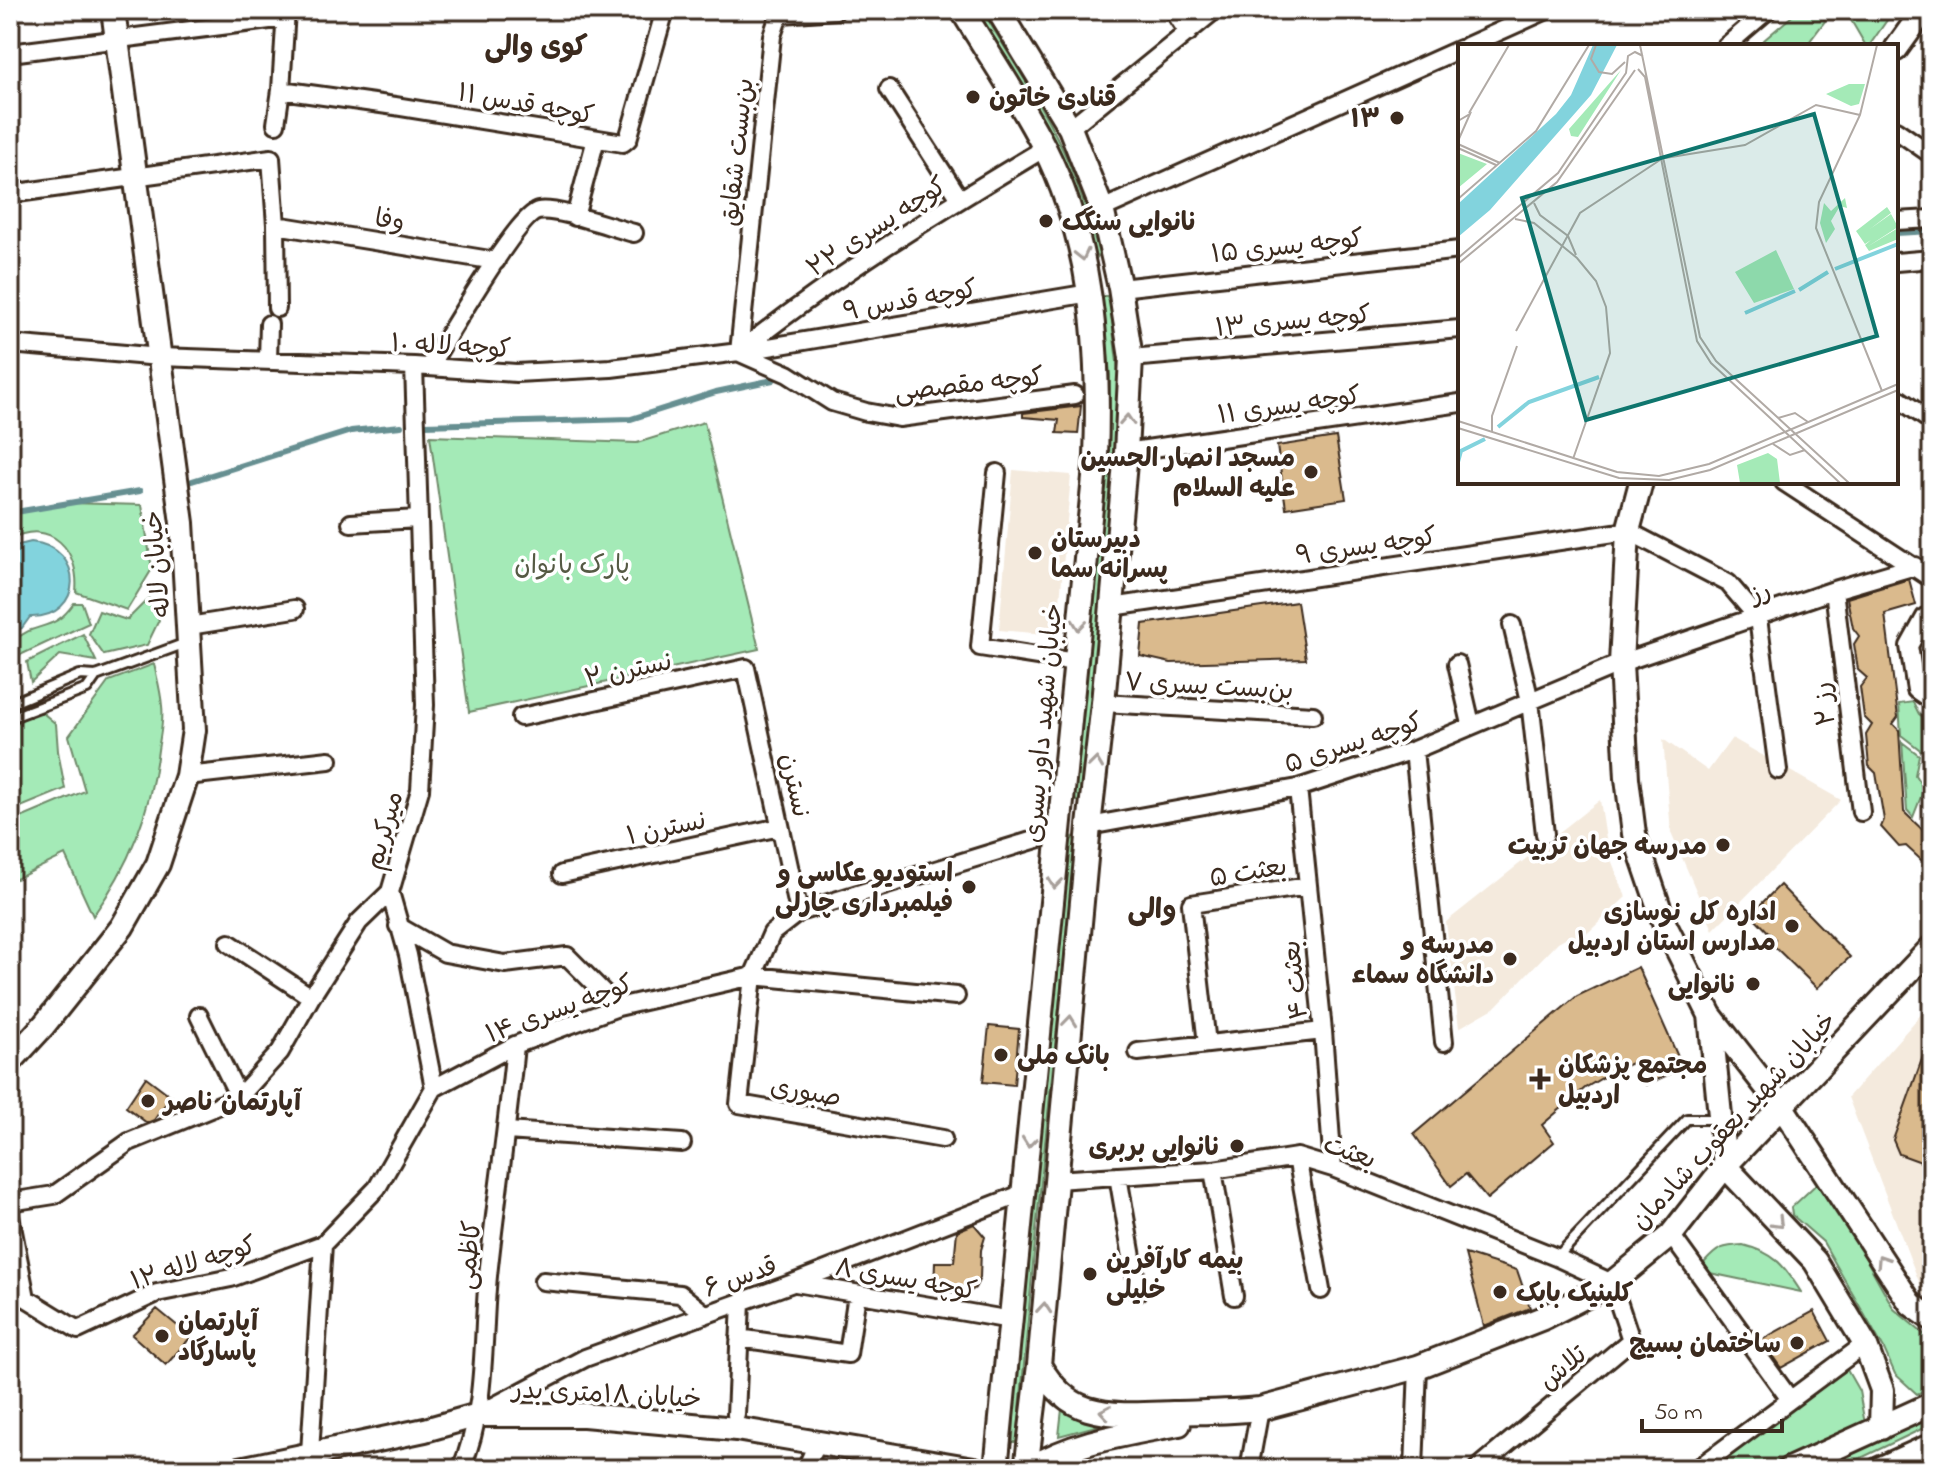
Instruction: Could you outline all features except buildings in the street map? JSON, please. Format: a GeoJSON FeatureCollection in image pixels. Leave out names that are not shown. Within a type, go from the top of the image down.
{"type":"FeatureCollection","features":[{"type":"Feature","properties":{"kind":"street","name":"خیابان لاله"},"geometry":{"type":"LineString","coordinates":[[10,1062],[44,1025],[122,927],[158,864],[187,776],[194,730],[182,523],[113,10]]}},
{"type":"Feature","properties":{"kind":"street","name":"کوچه قدس ۱۱"},"geometry":{"type":"LineString","coordinates":[[281,90],[627,142],[665,10]]}},
{"type":"Feature","properties":{"kind":"street","name":"بن‌بست شقایق"},"geometry":{"type":"LineString","coordinates":[[739,352],[772,36],[782,14],[836,10]]}},
{"type":"Feature","properties":{"kind":"street","name":"خیابان شهید داور یسری"},"geometry":{"type":"LineString","coordinates":[[962,10],[1045,148],[1069,206],[1090,293],[1097,363],[1096,457],[996,1469]]}},
{"type":"Feature","properties":{"kind":"street"},"geometry":{"type":"LineString","coordinates":[[998,10],[1070,128],[1102,209],[1120,288],[1131,358],[1112,607],[1027,1469]]}},
{"type":"Feature","properties":{"kind":"street"},"geometry":{"type":"LineString","coordinates":[[1173,10],[1188,33]]}},
{"type":"Feature","properties":{"kind":"street"},"geometry":{"type":"LineString","coordinates":[[1070,128],[1215,10]]}},
{"type":"Feature","properties":{"kind":"street"},"geometry":{"type":"LineString","coordinates":[[1471,44],[1547,10]]}},
{"type":"Feature","properties":{"kind":"street"},"geometry":{"type":"LineString","coordinates":[[1728,44],[1768,10]]}},
{"type":"Feature","properties":{"kind":"street"},"geometry":{"type":"LineString","coordinates":[[1898,46],[1924,10]]}},
{"type":"Feature","properties":{"kind":"street"},"geometry":{"type":"LineString","coordinates":[[10,53],[285,14],[276,124]]}},
{"type":"Feature","properties":{"kind":"street"},"geometry":{"type":"LineString","coordinates":[[1102,209],[1458,50]]}},
{"type":"Feature","properties":{"kind":"street"},"geometry":{"type":"LineString","coordinates":[[889,89],[960,199]]}},
{"type":"Feature","properties":{"kind":"street"},"geometry":{"type":"LineString","coordinates":[[1898,131],[1932,155]]}},
{"type":"Feature","properties":{"kind":"street"},"geometry":{"type":"LineString","coordinates":[[575,217],[596,139]]}},
{"type":"Feature","properties":{"kind":"street","name":"کوچه یسری ۲۲"},"geometry":{"type":"LineString","coordinates":[[739,352],[795,307],[960,199],[1045,148]]}},
{"type":"Feature","properties":{"kind":"street"},"geometry":{"type":"LineString","coordinates":[[10,194],[271,158],[277,308]]}},
{"type":"Feature","properties":{"kind":"street"},"geometry":{"type":"LineString","coordinates":[[422,367],[528,215],[545,211],[634,233]]}},
{"type":"Feature","properties":{"kind":"street"},"geometry":{"type":"LineString","coordinates":[[1898,221],[1932,219]]}},
{"type":"Feature","properties":{"kind":"street","name":"وفا"},"geometry":{"type":"LineString","coordinates":[[276,225],[496,261]]}},
{"type":"Feature","properties":{"kind":"street","name":"کوچه یسری ۱۵"},"geometry":{"type":"LineString","coordinates":[[1120,288],[1458,250]]}},
{"type":"Feature","properties":{"kind":"street"},"geometry":{"type":"LineString","coordinates":[[1898,262],[1932,259]]}},
{"type":"Feature","properties":{"kind":"street"},"geometry":{"type":"LineString","coordinates":[[1090,293],[1120,288]]}},
{"type":"Feature","properties":{"kind":"street","name":"کوچه قدس ۹"},"geometry":{"type":"LineString","coordinates":[[739,352],[1090,293]]}},
{"type":"Feature","properties":{"kind":"street"},"geometry":{"type":"LineString","coordinates":[[268,360],[269,324]]}},
{"type":"Feature","properties":{"kind":"street","name":"کوچه یسری ۱۳"},"geometry":{"type":"LineString","coordinates":[[1131,358],[1458,329]]}},
{"type":"Feature","properties":{"kind":"street","name":"کوچه لاله ۱۰"},"geometry":{"type":"LineString","coordinates":[[10,344],[160,357],[516,373],[611,368],[739,352]]}},
{"type":"Feature","properties":{"kind":"street","name":"کوچه مقصصی"},"geometry":{"type":"LineString","coordinates":[[739,352],[788,374],[832,402],[899,418],[1075,395]]}},
{"type":"Feature","properties":{"kind":"street","name":"میرکریم"},"geometry":{"type":"LineString","coordinates":[[10,1202],[54,1195],[129,1142],[239,1097],[280,1052],[359,922],[390,892],[420,790],[425,705],[418,519],[422,367]]}},
{"type":"Feature","properties":{"kind":"street"},"geometry":{"type":"LineString","coordinates":[[1898,398],[1932,422]]}},
{"type":"Feature","properties":{"kind":"street","name":"کوچه یسری ۱۱"},"geometry":{"type":"LineString","coordinates":[[1126,452],[1458,403]]}},
{"type":"Feature","properties":{"kind":"street"},"geometry":{"type":"LineString","coordinates":[[997,473],[980,647],[1075,662]]}},
{"type":"Feature","properties":{"kind":"street"},"geometry":{"type":"LineString","coordinates":[[1640,484],[1628,531],[1621,663],[1627,778],[1634,834],[1665,925],[1710,1015],[1782,1107],[1911,1304],[1932,1319]]}},
{"type":"Feature","properties":{"kind":"street"},"geometry":{"type":"LineString","coordinates":[[1787,484],[1932,579]]}},
{"type":"Feature","properties":{"kind":"street"},"geometry":{"type":"LineString","coordinates":[[351,523],[418,519]]}},
{"type":"Feature","properties":{"kind":"street"},"geometry":{"type":"LineString","coordinates":[[1628,531],[1728,583],[1758,618],[1778,770]]}},
{"type":"Feature","properties":{"kind":"street","name":"کوچه یسری ۹"},"geometry":{"type":"LineString","coordinates":[[1112,607],[1628,531]]}},
{"type":"Feature","properties":{"kind":"street","name":"رز"},"geometry":{"type":"LineString","coordinates":[[1621,663],[1834,590],[1915,566]]}},
{"type":"Feature","properties":{"kind":"street","name":"رز ۲"},"geometry":{"type":"LineString","coordinates":[[1834,590],[1861,812]]}},
{"type":"Feature","properties":{"kind":"street"},"geometry":{"type":"LineString","coordinates":[[190,634],[295,609]]}},
{"type":"Feature","properties":{"kind":"street"},"geometry":{"type":"LineString","coordinates":[[1925,617],[1909,646],[1916,690],[1932,701]]}},
{"type":"Feature","properties":{"kind":"street"},"geometry":{"type":"LineString","coordinates":[[1512,625],[1530,701],[1545,834]]}},
{"type":"Feature","properties":{"kind":"street","name":"کوچه یسری ۵"},"geometry":{"type":"LineString","coordinates":[[1089,826],[1298,788],[1414,750],[1621,663]]}},
{"type":"Feature","properties":{"kind":"street"},"geometry":{"type":"LineString","coordinates":[[1457,664],[1471,724]]}},
{"type":"Feature","properties":{"kind":"street","name":"نسترن ۲"},"geometry":{"type":"LineString","coordinates":[[521,717],[746,668]]}},
{"type":"Feature","properties":{"kind":"street","name":"نسترن"},"geometry":{"type":"LineString","coordinates":[[746,668],[799,912]]}},
{"type":"Feature","properties":{"kind":"street","name":"بن‌بست یسری ۷"},"geometry":{"type":"LineString","coordinates":[[1103,703],[1313,715]]}},
{"type":"Feature","properties":{"kind":"street"},"geometry":{"type":"LineString","coordinates":[[1414,750],[1444,1042]]}},
{"type":"Feature","properties":{"kind":"street"},"geometry":{"type":"LineString","coordinates":[[187,776],[329,760]]}},
{"type":"Feature","properties":{"kind":"street","name":"بعثت ۴"},"geometry":{"type":"LineString","coordinates":[[1298,788],[1323,1031],[1333,1168]]}},
{"type":"Feature","properties":{"kind":"street"},"geometry":{"type":"LineString","coordinates":[[753,976],[772,933],[799,912],[1060,832],[1089,826]]}},
{"type":"Feature","properties":{"kind":"street","name":"نسترن ۱"},"geometry":{"type":"LineString","coordinates":[[562,874],[780,827]]}},
{"type":"Feature","properties":{"kind":"street","name":"بعثت ۵"},"geometry":{"type":"LineString","coordinates":[[1207,1044],[1191,904],[1308,886]]}},
{"type":"Feature","properties":{"kind":"street"},"geometry":{"type":"LineString","coordinates":[[310,1453],[323,1244],[377,1188],[434,1088],[408,955],[390,892]]}},
{"type":"Feature","properties":{"kind":"street"},"geometry":{"type":"LineString","coordinates":[[398,926],[445,953],[505,964],[567,956],[618,1007]]}},
{"type":"Feature","properties":{"kind":"street"},"geometry":{"type":"LineString","coordinates":[[229,943],[311,997]]}},
{"type":"Feature","properties":{"kind":"street","name":"خیابان شهید یعقوب شادمان"},"geometry":{"type":"LineString","coordinates":[[1027,1469],[1068,1450],[1111,1437],[1249,1410],[1418,1367],[1543,1318],[1612,1283],[1671,1235],[1725,1166],[1932,947]]}},
{"type":"Feature","properties":{"kind":"street","name":"کوچه یسری ۱۴"},"geometry":{"type":"LineString","coordinates":[[434,1088],[515,1045],[618,1007],[753,976],[956,996]]}},
{"type":"Feature","properties":{"kind":"street","name":"صبوری"},"geometry":{"type":"LineString","coordinates":[[753,976],[739,1104],[943,1139]]}},
{"type":"Feature","properties":{"kind":"street"},"geometry":{"type":"LineString","coordinates":[[1710,1015],[1725,1166],[1815,1261],[1865,1344],[1882,1390],[1881,1428]]}},
{"type":"Feature","properties":{"kind":"street"},"geometry":{"type":"LineString","coordinates":[[199,1016],[239,1097]]}},
{"type":"Feature","properties":{"kind":"street"},"geometry":{"type":"LineString","coordinates":[[1138,1052],[1323,1031]]}},
{"type":"Feature","properties":{"kind":"street","name":"کاظمی"},"geometry":{"type":"LineString","coordinates":[[461,1469],[478,1415],[489,1274],[515,1045]]}},
{"type":"Feature","properties":{"kind":"street"},"geometry":{"type":"LineString","coordinates":[[507,1131],[682,1143]]}},
{"type":"Feature","properties":{"kind":"street"},"geometry":{"type":"LineString","coordinates":[[1297,1157],[1321,1290]]}},
{"type":"Feature","properties":{"kind":"street","name":"بعثت"},"geometry":{"type":"LineString","coordinates":[[1055,1180],[1213,1170],[1297,1157],[1333,1168],[1556,1257],[1612,1283]]}},
{"type":"Feature","properties":{"kind":"street"},"geometry":{"type":"LineString","coordinates":[[1213,1170],[1234,1296]]}},
{"type":"Feature","properties":{"kind":"street"},"geometry":{"type":"LineString","coordinates":[[1118,1176],[1138,1292]]}},
{"type":"Feature","properties":{"kind":"street","name":"قدس ۶"},"geometry":{"type":"LineString","coordinates":[[478,1415],[585,1358],[793,1283],[1024,1193]]}},
{"type":"Feature","properties":{"kind":"street","name":"کوچه لاله ۱۲"},"geometry":{"type":"LineString","coordinates":[[10,1216],[18,1295],[78,1330],[157,1293],[231,1278],[323,1244]]}},
{"type":"Feature","properties":{"kind":"street"},"geometry":{"type":"LineString","coordinates":[[1671,1235],[1789,1398]]}},
{"type":"Feature","properties":{"kind":"street"},"geometry":{"type":"LineString","coordinates":[[543,1281],[680,1294],[705,1314]]}},
{"type":"Feature","properties":{"kind":"street","name":"کوچه یسری ۸"},"geometry":{"type":"LineString","coordinates":[[793,1283],[1011,1320]]}},
{"type":"Feature","properties":{"kind":"street","name":"تلاش"},"geometry":{"type":"LineString","coordinates":[[1477,1469],[1631,1340],[1612,1283]]}},
{"type":"Feature","properties":{"kind":"street"},"geometry":{"type":"LineString","coordinates":[[739,1338],[848,1354],[857,1294]]}},
{"type":"Feature","properties":{"kind":"street"},"geometry":{"type":"LineString","coordinates":[[736,1415],[741,1302]]}},
{"type":"Feature","properties":{"kind":"street"},"geometry":{"type":"LineString","coordinates":[[1697,1469],[1865,1344]]}},
{"type":"Feature","properties":{"kind":"street","name":"خیابان شهید یعقوب شادمان"},"geometry":{"type":"LineString","coordinates":[[1039,1365],[1049,1384],[1066,1398],[1086,1408],[1121,1414],[1249,1410]]}},
{"type":"Feature","properties":{"kind":"street"},"geometry":{"type":"LineString","coordinates":[[1414,1469],[1418,1367]]}},
{"type":"Feature","properties":{"kind":"street"},"geometry":{"type":"LineString","coordinates":[[1789,1469],[1932,1404]]}},
{"type":"Feature","properties":{"kind":"street"},"geometry":{"type":"LineString","coordinates":[[1249,1410],[1249,1469]]}},
{"type":"Feature","properties":{"kind":"street","name":"خیابان ۱۸متری بدر"},"geometry":{"type":"LineString","coordinates":[[240,1469],[425,1430],[478,1415],[584,1415],[736,1429],[974,1469]]}},
{"type":"Feature","properties":{"kind":"street"},"geometry":{"type":"LineString","coordinates":[[806,1469],[818,1441]]}},
{"type":"Feature","properties":{"kind":"street"},"geometry":{"type":"LineString","coordinates":[[1879,1469],[1932,1445]]}},
{"type":"Feature","properties":{"kind":"lane"},"geometry":{"type":"LineString","coordinates":[[10,704],[80,675],[96,676],[190,634]]}},
{"type":"Feature","properties":{"kind":"lane"},"geometry":{"type":"LineString","coordinates":[[10,718],[87,689],[96,676]]}},
{"type":"Feature","properties":{"kind":"lane"},"geometry":{"type":"LineString","coordinates":[[44,690],[49,703]]}},
{"type":"Feature","properties":{"kind":"lane"},"geometry":{"type":"LineString","coordinates":[[1556,1257],[1687,1119],[1721,1119]]}},
{"type":"Feature","properties":{"kind":"shaded area","name":"دبیرستان پسرانه سما"},"geometry":{"type":"Polygon","coordinates":[[[1013,470],[1071,475],[1057,635],[999,630],[1013,470]]]}},
{"type":"Feature","properties":{"kind":"shaded area"},"geometry":{"type":"Polygon","coordinates":[[[1732,738],[1841,800],[1713,930],[1671,832],[1663,739],[1708,771],[1732,738]]]}},
{"type":"Feature","properties":{"kind":"shaded area"},"geometry":{"type":"Polygon","coordinates":[[[1600,800],[1608,852],[1626,897],[1575,945],[1567,937],[1558,942],[1494,1008],[1459,1028],[1446,922],[1600,800]]]}},
{"type":"Feature","properties":{"kind":"shaded area"},"geometry":{"type":"Polygon","coordinates":[[[1932,1002],[1932,1298],[1924,1295],[1848,1097],[1932,1002]]]}},
{"type":"Feature","properties":{"kind":"green space"},"geometry":{"type":"Polygon","coordinates":[[[972,10],[982,10],[1059,141],[1089,219],[1099,254],[1096,259],[1092,257],[972,10]]]}},
{"type":"Feature","properties":{"kind":"green space"},"geometry":{"type":"Polygon","coordinates":[[[1799,10],[1821,10],[1825,21],[1808,44],[1759,44],[1799,10]]]}},
{"type":"Feature","properties":{"kind":"green space"},"geometry":{"type":"Polygon","coordinates":[[[1845,10],[1894,10],[1870,44],[1865,44],[1845,10]]]}},
{"type":"Feature","properties":{"kind":"green space"},"geometry":{"type":"Polygon","coordinates":[[[1102,296],[1107,296],[1110,304],[1118,371],[1115,453],[1082,792],[1079,801],[1076,801],[1081,707],[1108,453],[1110,375],[1102,296]]]}},
{"type":"Feature","properties":{"kind":"green space","name":"پارک بانوان"},"geometry":{"type":"Polygon","coordinates":[[[704,422],[759,649],[469,712],[430,436],[637,443],[704,422]]]}},
{"type":"Feature","properties":{"kind":"green space"},"geometry":{"type":"Polygon","coordinates":[[[68,503],[142,505],[152,569],[127,610],[76,592],[76,577],[68,551],[50,535],[25,534],[10,539],[10,513],[68,503]]]}},
{"type":"Feature","properties":{"kind":"green space"},"geometry":{"type":"Polygon","coordinates":[[[149,598],[159,620],[147,645],[104,655],[89,634],[99,611],[127,620],[149,598]]]}},
{"type":"Feature","properties":{"kind":"green space"},"geometry":{"type":"Polygon","coordinates":[[[74,603],[82,603],[89,623],[18,656],[14,638],[55,621],[74,603]]]}},
{"type":"Feature","properties":{"kind":"green space"},"geometry":{"type":"Polygon","coordinates":[[[83,634],[96,661],[60,655],[31,682],[27,662],[83,634]]]}},
{"type":"Feature","properties":{"kind":"green space"},"geometry":{"type":"Polygon","coordinates":[[[154,664],[160,690],[162,728],[150,795],[128,857],[106,897],[93,916],[65,855],[10,882],[10,837],[16,820],[85,791],[69,736],[109,681],[154,664]]]}},
{"type":"Feature","properties":{"kind":"green space"},"geometry":{"type":"Polygon","coordinates":[[[1913,702],[1919,714],[1932,723],[1932,747],[1923,752],[1901,735],[1899,704],[1913,702]]]}},
{"type":"Feature","properties":{"kind":"green space"},"geometry":{"type":"Polygon","coordinates":[[[32,710],[44,714],[56,724],[65,789],[11,811],[10,744],[16,724],[32,710]]]}},
{"type":"Feature","properties":{"kind":"green space"},"geometry":{"type":"Polygon","coordinates":[[[1902,742],[1919,755],[1915,775],[1924,789],[1913,817],[1907,810],[1902,742]]]}},
{"type":"Feature","properties":{"kind":"green space"},"geometry":{"type":"Polygon","coordinates":[[[1073,837],[1076,842],[1017,1442],[1013,1442],[1016,1363],[1068,846],[1073,837]]]}},
{"type":"Feature","properties":{"kind":"green space"},"geometry":{"type":"Polygon","coordinates":[[[1825,1176],[1852,1234],[1894,1309],[1932,1341],[1932,1387],[1917,1394],[1895,1374],[1823,1242],[1792,1215],[1791,1208],[1825,1176]]]}},
{"type":"Feature","properties":{"kind":"green space"},"geometry":{"type":"Polygon","coordinates":[[[1743,1245],[1778,1261],[1801,1292],[1710,1273],[1704,1263],[1713,1254],[1726,1247],[1743,1245]]]}},
{"type":"Feature","properties":{"kind":"green space"},"geometry":{"type":"Polygon","coordinates":[[[1847,1370],[1859,1391],[1865,1424],[1815,1443],[1762,1469],[1710,1469],[1847,1370]]]}},
{"type":"Feature","properties":{"kind":"green space"},"geometry":{"type":"Polygon","coordinates":[[[1062,1409],[1079,1417],[1136,1422],[1096,1426],[1059,1436],[1062,1409]]]}},
{"type":"Feature","properties":{"kind":"green space"},"geometry":{"type":"Polygon","coordinates":[[[1932,1416],[1932,1424],[1838,1469],[1820,1469],[1932,1416]]]}},
{"type":"Feature","properties":{"kind":"water"},"geometry":{"type":"Polygon","coordinates":[[[31,542],[49,547],[62,556],[70,568],[72,582],[69,595],[61,607],[48,615],[30,617],[22,628],[10,633],[10,552],[19,545],[31,542]]]}},
{"type":"Feature","properties":{"kind":"waterway"},"geometry":{"type":"LineString","coordinates":[[1898,233],[1932,231]]}},
{"type":"Feature","properties":{"kind":"waterway"},"geometry":{"type":"LineString","coordinates":[[425,425],[631,419],[716,392],[773,380]]}},
{"type":"Feature","properties":{"kind":"waterway"},"geometry":{"type":"LineString","coordinates":[[192,481],[351,431],[401,426]]}},
{"type":"Feature","properties":{"kind":"waterway"},"geometry":{"type":"LineString","coordinates":[[10,513],[140,491]]}},
{"type":"Feature","properties":{"kind":"place","name":"قنادی خاتون"},"geometry":{"type":"Point","coordinates":[973,97]}},
{"type":"Feature","properties":{"kind":"place","name":"۱۳"},"geometry":{"type":"Point","coordinates":[1397,118]}},
{"type":"Feature","properties":{"kind":"place","name":"نانوایی سنگک"},"geometry":{"type":"Point","coordinates":[1046,221]}},
{"type":"Feature","properties":{"kind":"place","name":"مسجد انصار الحسین علیه السلام"},"geometry":{"type":"Point","coordinates":[1311,472]}},
{"type":"Feature","properties":{"kind":"place","name":"دبیرستان پسرانه سما"},"geometry":{"type":"Point","coordinates":[1035,553]}},
{"type":"Feature","properties":{"kind":"place","name":"مدرسه جهان تربیت"},"geometry":{"type":"Point","coordinates":[1723,845]}},
{"type":"Feature","properties":{"kind":"place","name":"استودیو عکاسی و فیلمبرداری چارلی"},"geometry":{"type":"Point","coordinates":[969,887]}},
{"type":"Feature","properties":{"kind":"place","name":"اداره کل نوسازی مدارس استان اردبیل"},"geometry":{"type":"Point","coordinates":[1792,926]}},
{"type":"Feature","properties":{"kind":"place","name":"مدرسه و دانشگاه سماء"},"geometry":{"type":"Point","coordinates":[1510,959]}},
{"type":"Feature","properties":{"kind":"place","name":"نانوایی"},"geometry":{"type":"Point","coordinates":[1753,984]}},
{"type":"Feature","properties":{"kind":"place","name":"بانک ملی"},"geometry":{"type":"Point","coordinates":[1001,1055]}},
{"type":"Feature","properties":{"kind":"place","name":"مجتمع پزشکان اردبیل"},"geometry":{"type":"Point","coordinates":[1540,1079]}},
{"type":"Feature","properties":{"kind":"place","name":"آپارتمان ناصر"},"geometry":{"type":"Point","coordinates":[148,1101]}},
{"type":"Feature","properties":{"kind":"place","name":"نانوایی بربری"},"geometry":{"type":"Point","coordinates":[1237,1146]}},
{"type":"Feature","properties":{"kind":"place","name":"بیمه کارآفرین خلیلی"},"geometry":{"type":"Point","coordinates":[1090,1274]}},
{"type":"Feature","properties":{"kind":"place","name":"کلینیک بابک"},"geometry":{"type":"Point","coordinates":[1500,1292]}},
{"type":"Feature","properties":{"kind":"place","name":"آپارتمان پاسارگاد"},"geometry":{"type":"Point","coordinates":[162,1336]}},
{"type":"Feature","properties":{"kind":"place","name":"ساختمان بسیج"},"geometry":{"type":"Point","coordinates":[1797,1343]}},
{"type":"Feature","properties":{"kind":"district","name":"کوی والی"},"geometry":{"type":"Point","coordinates":[536,45]}},
{"type":"Feature","properties":{"kind":"district","name":"والی"},"geometry":{"type":"Point","coordinates":[1152,908]}}]}
